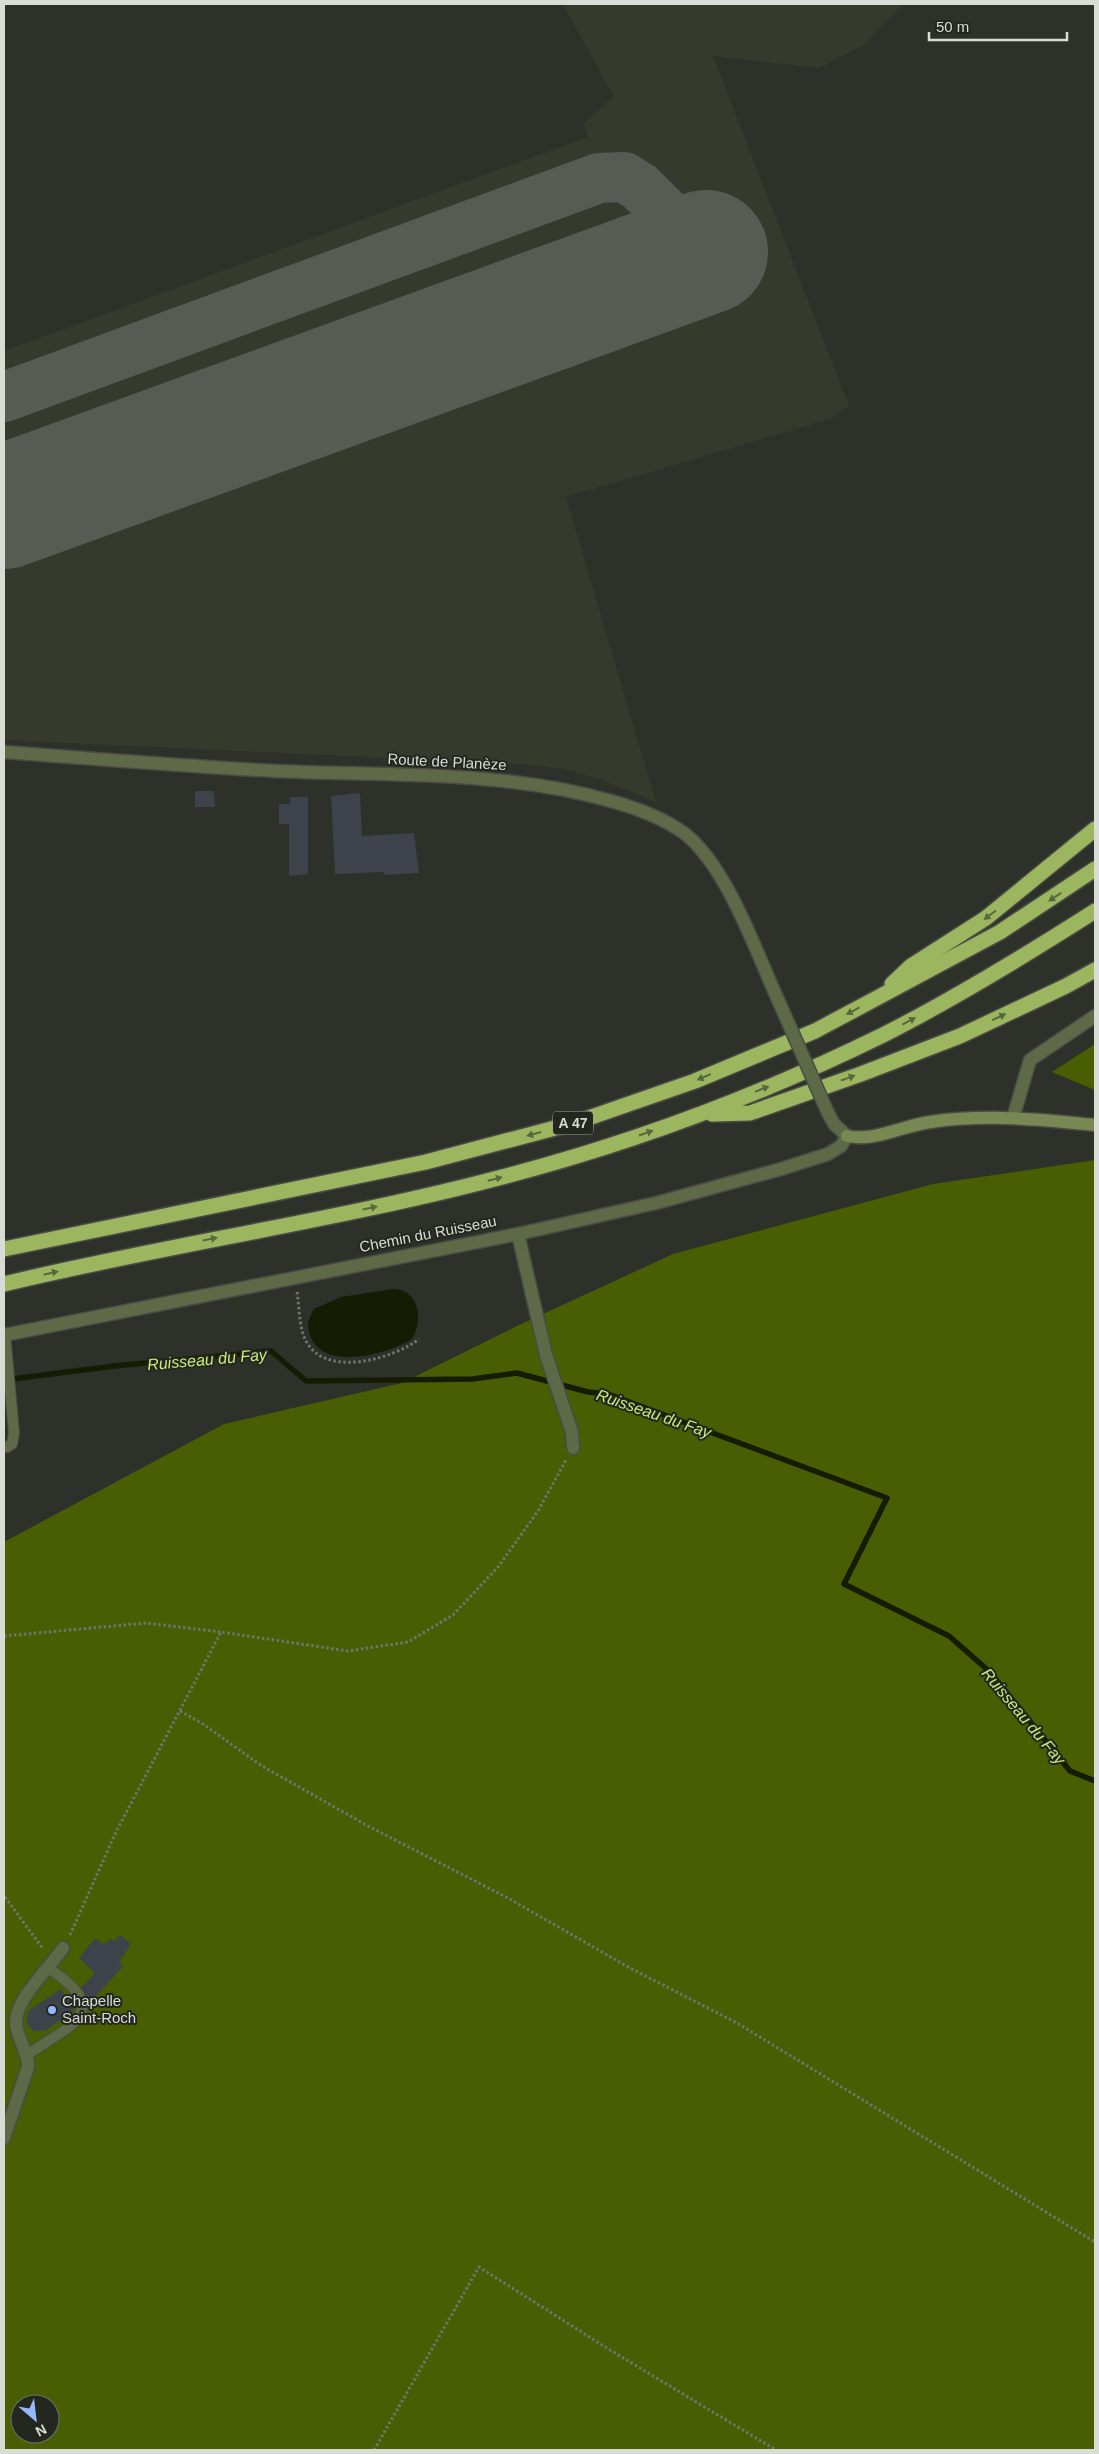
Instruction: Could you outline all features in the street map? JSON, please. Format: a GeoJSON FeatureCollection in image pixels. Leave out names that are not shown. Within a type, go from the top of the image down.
{"type":"FeatureCollection","features":[{"type":"Feature","properties":{"kind":"highway"},"geometry":{"type":"LineString","coordinates":[[875,999],[911,966],[986,918],[1095,829]]}},
{"type":"Feature","properties":{"kind":"highway","name":"A 47"},"geometry":{"type":"LineString","coordinates":[[4,1249],[426,1162],[574,1123],[696,1081],[815,1031],[1000,932],[1095,869]]}},
{"type":"Feature","properties":{"kind":"highway","name":"A 47"},"geometry":{"type":"LineString","coordinates":[[4,1284],[122,1257],[448,1191],[600,1149],[700,1114],[787,1080],[883,1035],[974,985],[1095,911]]}},
{"type":"Feature","properties":{"kind":"highway"},"geometry":{"type":"LineString","coordinates":[[700,1114],[750,1113],[861,1074],[960,1036],[1066,986],[1095,970]]}},
{"type":"Feature","properties":{"kind":"street","name":"Route de Planèze"},"geometry":{"type":"LineString","coordinates":[[4,752],[274,770],[474,779],[575,791],[629,806],[665,820],[685,834],[703,851],[727,889],[828,1113],[834,1124],[846,1136]]}},
{"type":"Feature","properties":{"kind":"street"},"geometry":{"type":"LineString","coordinates":[[1013,1118],[1030,1060],[1095,1016]]}},
{"type":"Feature","properties":{"kind":"street"},"geometry":{"type":"LineString","coordinates":[[846,1136],[868,1137],[930,1122],[1013,1118],[1095,1125]]}},
{"type":"Feature","properties":{"kind":"street","name":"Chemin du Ruisseau"},"geometry":{"type":"LineString","coordinates":[[5,1335],[294,1276],[518,1234],[656,1204],[828,1154],[841,1146],[846,1136]]}},
{"type":"Feature","properties":{"kind":"street"},"geometry":{"type":"LineString","coordinates":[[518,1234],[555,1384],[572,1432],[572,1448]]}},
{"type":"Feature","properties":{"kind":"street"},"geometry":{"type":"LineString","coordinates":[[4,2138],[28,2067],[27,2055],[20,2038],[16,2020],[25,1998],[63,1948]]}},
{"type":"Feature","properties":{"kind":"lane"},"geometry":{"type":"LineString","coordinates":[[5,1335],[13,1439],[8,1447]]}},
{"type":"Feature","properties":{"kind":"lane"},"geometry":{"type":"LineString","coordinates":[[27,2055],[78,2019],[84,2010],[84,2005],[71,1984],[52,1964]]}},
{"type":"Feature","properties":{"kind":"path"},"geometry":{"type":"LineString","coordinates":[[294,1276],[303,1336],[316,1354],[324,1359],[352,1362],[376,1359],[408,1348],[419,1339]]}},
{"type":"Feature","properties":{"kind":"path"},"geometry":{"type":"LineString","coordinates":[[4,1636],[146,1623],[348,1651],[408,1642],[453,1615],[498,1567],[538,1511],[572,1448]]}},
{"type":"Feature","properties":{"kind":"path"},"geometry":{"type":"LineString","coordinates":[[63,1948],[116,1832],[221,1632]]}},
{"type":"Feature","properties":{"kind":"path"},"geometry":{"type":"LineString","coordinates":[[180,1711],[203,1724],[262,1766],[368,1826],[506,1897],[630,1968],[737,2022],[1095,2242]]}},
{"type":"Feature","properties":{"kind":"path"},"geometry":{"type":"LineString","coordinates":[[6,1897],[52,1964]]}},
{"type":"Feature","properties":{"kind":"path"},"geometry":{"type":"LineString","coordinates":[[374,2450],[479,2268],[776,2450]]}},
{"type":"Feature","properties":{"kind":"shaded area"},"geometry":{"type":"Polygon","coordinates":[[[563,4],[903,4],[865,44],[819,68],[713,56],[849,406],[833,418],[566,497],[656,802],[600,779],[564,769],[520,764],[4,740],[4,351],[588,137],[584,123],[614,97],[563,4]]]}},
{"type":"Feature","properties":{"kind":"shaded area"},"geometry":{"type":"Polygon","coordinates":[[[394,1289],[409,1295],[417,1308],[417,1324],[412,1339],[388,1350],[373,1354],[343,1357],[330,1354],[319,1348],[311,1338],[308,1323],[314,1309],[341,1297],[394,1289]]]}},
{"type":"Feature","properties":{"kind":"green space"},"geometry":{"type":"Polygon","coordinates":[[[1095,1044],[1095,1090],[1052,1072],[1095,1044]]]}},
{"type":"Feature","properties":{"kind":"green space"},"geometry":{"type":"Polygon","coordinates":[[[1095,1160],[1095,2450],[4,2450],[4,1542],[224,1424],[402,1383],[517,1326],[673,1254],[933,1184],[1095,1160]]]}},
{"type":"Feature","properties":{"kind":"building"},"geometry":{"type":"Polygon","coordinates":[[[195,791],[214,791],[215,807],[195,807],[195,791]]]}},
{"type":"Feature","properties":{"kind":"building"},"geometry":{"type":"Polygon","coordinates":[[[360,793],[362,836],[414,833],[419,873],[384,875],[384,872],[335,874],[331,796],[360,793]]]}},
{"type":"Feature","properties":{"kind":"building"},"geometry":{"type":"Polygon","coordinates":[[[290,797],[308,797],[308,874],[289,876],[289,824],[279,824],[279,804],[290,804],[290,797]]]}},
{"type":"Feature","properties":{"kind":"building"},"geometry":{"type":"Polygon","coordinates":[[[120,1935],[131,1944],[119,1962],[123,1966],[96,1996],[88,2000],[81,1988],[95,1973],[79,1958],[95,1938],[103,1944],[111,1939],[114,1941],[120,1935]]]}},
{"type":"Feature","properties":{"kind":"building","name":"Chapelle Saint-Roch"},"geometry":{"type":"Polygon","coordinates":[[[61,1989],[69,2001],[73,1999],[74,2010],[45,2031],[33,2031],[26,2022],[29,2010],[61,1989]]]}},
{"type":"Feature","properties":{"kind":"waterway","name":"Ruisseau du Fay"},"geometry":{"type":"LineString","coordinates":[[4,1380],[114,1366],[271,1351],[306,1381],[472,1379],[517,1373],[588,1392],[608,1394],[887,1498],[844,1584],[949,1636],[990,1672],[1070,1771],[1095,1781]]}},
{"type":"Feature","properties":{"kind":"taxiway"},"geometry":{"type":"LineString","coordinates":[[4,397],[599,178],[624,177],[640,187],[706,252]]}},
{"type":"Feature","properties":{"kind":"runway"},"geometry":{"type":"LineString","coordinates":[[4,507],[706,252]]}},
{"type":"Feature","properties":{"kind":"place","name":"Chapelle Saint-Roch"},"geometry":{"type":"Point","coordinates":[52,2010]}}]}
